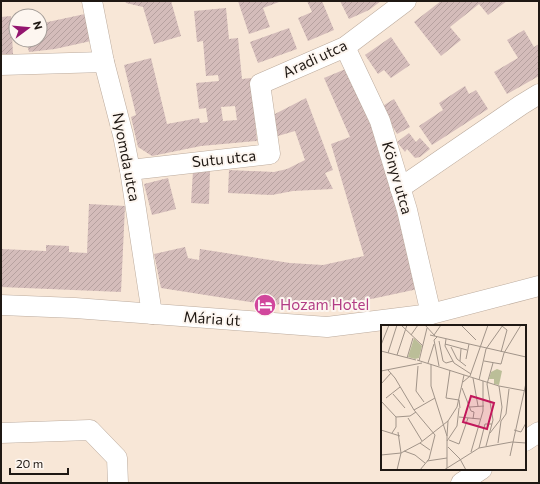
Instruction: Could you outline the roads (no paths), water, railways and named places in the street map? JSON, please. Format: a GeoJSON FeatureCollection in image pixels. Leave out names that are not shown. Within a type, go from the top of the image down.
{"type":"FeatureCollection","features":[{"type":"Feature","properties":{"kind":"street","name":"Nyomda utca"},"geometry":{"type":"LineString","coordinates":[[92,1],[104,62],[123,135],[130,170],[152,314]]}},
{"type":"Feature","properties":{"kind":"street","name":"Aradi utca"},"geometry":{"type":"LineString","coordinates":[[260,84],[345,47],[406,1]]}},
{"type":"Feature","properties":{"kind":"street","name":"Könyv utca"},"geometry":{"type":"LineString","coordinates":[[345,47],[380,121],[407,210],[431,314]]}},
{"type":"Feature","properties":{"kind":"street"},"geometry":{"type":"LineString","coordinates":[[1,64],[104,62]]}},
{"type":"Feature","properties":{"kind":"street","name":"Sutu utca"},"geometry":{"type":"LineString","coordinates":[[130,170],[270,154],[260,84]]}},
{"type":"Feature","properties":{"kind":"street"},"geometry":{"type":"LineString","coordinates":[[400,188],[539,94]]}},
{"type":"Feature","properties":{"kind":"street","name":"Mária út"},"geometry":{"type":"LineString","coordinates":[[1,305],[327,327],[431,314],[539,286]]}},
{"type":"Feature","properties":{"kind":"street"},"geometry":{"type":"LineString","coordinates":[[1,433],[90,430],[117,458],[118,483]]}},
{"type":"Feature","properties":{"kind":"street"},"geometry":{"type":"LineString","coordinates":[[526,440],[539,432]]}},
{"type":"Feature","properties":{"kind":"street"},"geometry":{"type":"LineString","coordinates":[[461,483],[480,470]]}},
{"type":"Feature","properties":{"kind":"place","name":"Hozam Hotel"},"geometry":{"type":"Point","coordinates":[265,305]}}]}
